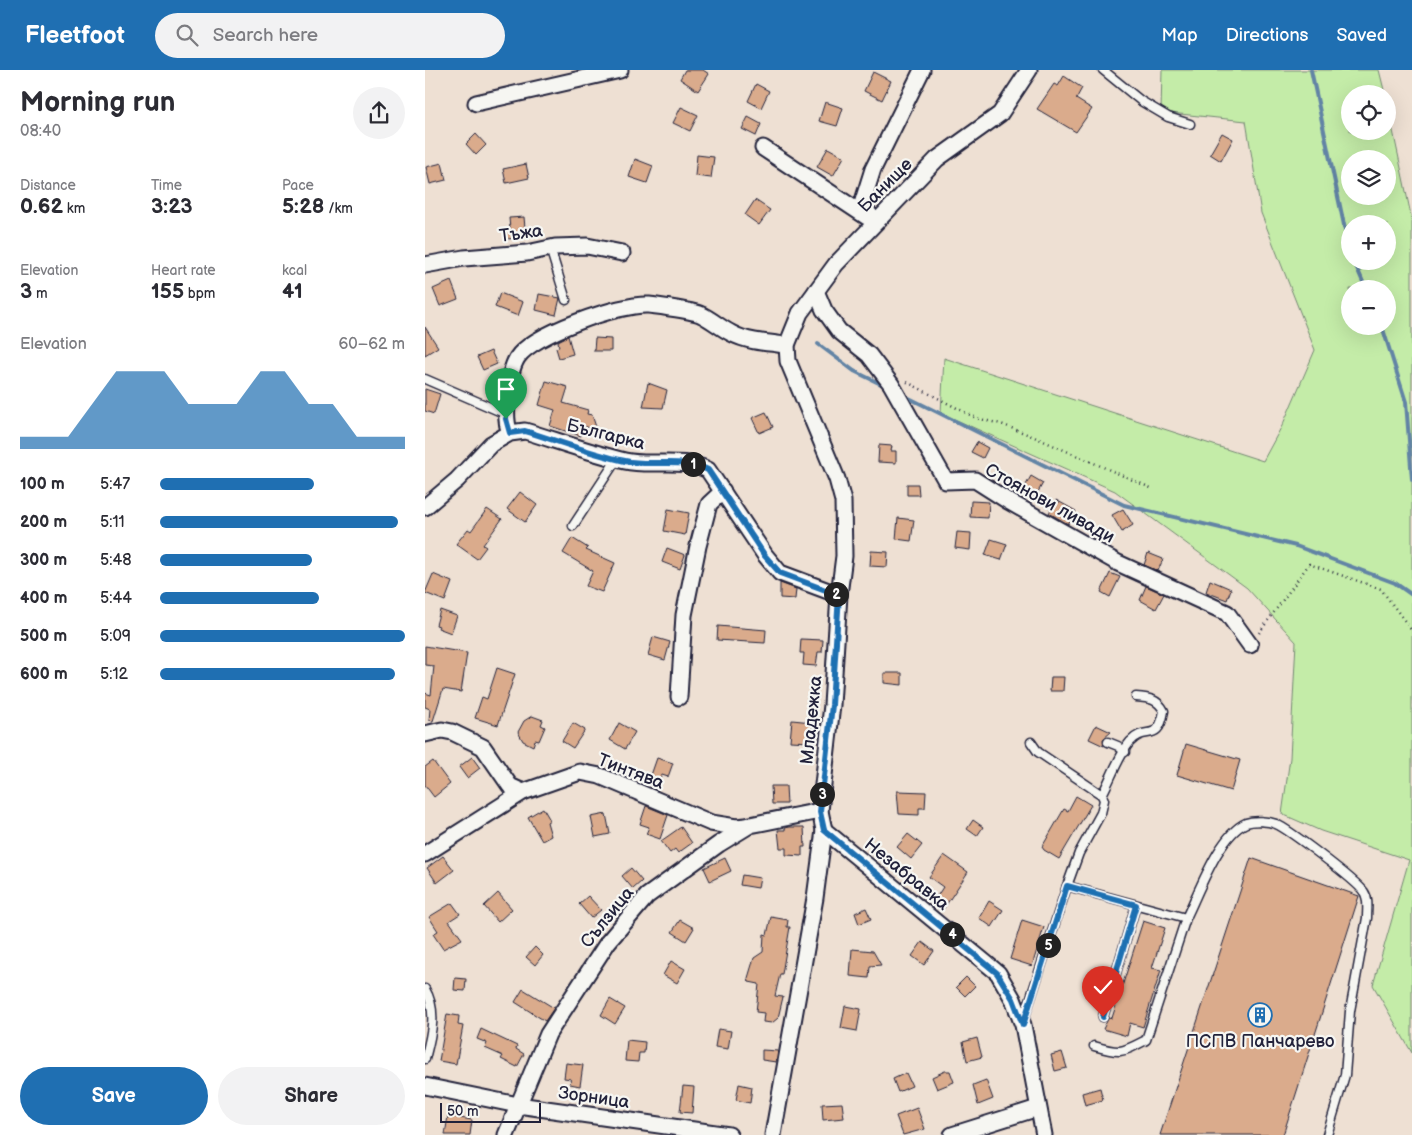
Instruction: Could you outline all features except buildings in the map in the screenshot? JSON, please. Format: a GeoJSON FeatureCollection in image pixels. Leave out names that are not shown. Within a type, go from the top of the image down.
{"type":"FeatureCollection","features":[{"type":"Feature","properties":{"kind":"street"},"geometry":{"type":"LineString","coordinates":[[476,103],[620,70]]}},
{"type":"Feature","properties":{"kind":"street"},"geometry":{"type":"LineString","coordinates":[[875,222],[862,204],[873,169],[921,70]]}},
{"type":"Feature","properties":{"kind":"street","name":"Банище"},"geometry":{"type":"LineString","coordinates":[[787,345],[800,313],[836,264],[937,159],[1000,114],[1029,70]]}},
{"type":"Feature","properties":{"kind":"street"},"geometry":{"type":"LineString","coordinates":[[763,148],[875,222]]}},
{"type":"Feature","properties":{"kind":"street","name":"Тъжа"},"geometry":{"type":"LineString","coordinates":[[425,264],[464,258],[527,253],[550,248],[587,246],[622,253]]}},
{"type":"Feature","properties":{"kind":"street","name":"Стоянови ливади"},"geometry":{"type":"LineString","coordinates":[[816,291],[824,310],[839,331],[869,355],[891,384],[946,481],[975,480],[1008,501],[1118,563],[1227,614],[1250,645]]}},
{"type":"Feature","properties":{"kind":"street"},"geometry":{"type":"LineString","coordinates":[[426,505],[457,480],[491,444],[510,433],[506,414],[511,376],[517,358],[529,347],[560,328],[602,314],[648,305],[700,314],[732,334],[767,343],[787,345]]}},
{"type":"Feature","properties":{"kind":"street","name":"Младежка"},"geometry":{"type":"LineString","coordinates":[[773,1135],[815,898],[824,830],[820,812],[832,705],[839,595],[844,556],[843,501],[837,479],[788,361],[787,345]]}},
{"type":"Feature","properties":{"kind":"street","name":"Българка"},"geometry":{"type":"LineString","coordinates":[[510,433],[525,431],[617,459],[645,464],[697,465],[708,470],[765,556],[780,573],[839,595]]}},
{"type":"Feature","properties":{"kind":"street"},"geometry":{"type":"LineString","coordinates":[[679,697],[684,615],[698,546],[709,504],[723,491]]}},
{"type":"Feature","properties":{"kind":"street"},"geometry":{"type":"LineString","coordinates":[[425,734],[431,732],[452,732],[483,747],[510,786],[523,792]]}},
{"type":"Feature","properties":{"kind":"street","name":"Тинтява"},"geometry":{"type":"LineString","coordinates":[[425,854],[523,792],[567,775],[589,773],[706,822],[736,827],[750,825]]}},
{"type":"Feature","properties":{"kind":"street","name":"Сълзица"},"geometry":{"type":"LineString","coordinates":[[506,1135],[548,1034],[607,942],[647,896],[719,844],[750,825],[820,812]]}},
{"type":"Feature","properties":{"kind":"street","name":"Незабравка"},"geometry":{"type":"LineString","coordinates":[[824,830],[997,973],[1013,999],[1023,1025],[1044,1135]]}},
{"type":"Feature","properties":{"kind":"street","name":"Зорница"},"geometry":{"type":"LineString","coordinates":[[425,1086],[518,1105],[729,1135]]}},
{"type":"Feature","properties":{"kind":"street"},"geometry":{"type":"LineString","coordinates":[[952,1135],[1038,1108]]}},
{"type":"Feature","properties":{"kind":"lane"},"geometry":{"type":"LineString","coordinates":[[1103,70],[1141,101],[1168,117],[1190,124]]}},
{"type":"Feature","properties":{"kind":"lane"},"geometry":{"type":"LineString","coordinates":[[550,248],[566,300]]}},
{"type":"Feature","properties":{"kind":"lane"},"geometry":{"type":"LineString","coordinates":[[425,379],[506,414]]}},
{"type":"Feature","properties":{"kind":"lane"},"geometry":{"type":"LineString","coordinates":[[573,526],[617,459]]}},
{"type":"Feature","properties":{"kind":"lane"},"geometry":{"type":"LineString","coordinates":[[1102,795],[1130,742],[1141,735],[1156,731],[1161,726],[1164,711],[1161,706],[1155,700],[1136,697]]}},
{"type":"Feature","properties":{"kind":"lane"},"geometry":{"type":"LineString","coordinates":[[1023,1025],[1079,853],[1101,813],[1105,800],[1102,795],[1037,752],[1031,742]]}},
{"type":"Feature","properties":{"kind":"lane"},"geometry":{"type":"LineString","coordinates":[[1108,742],[1118,746],[1125,752]]}},
{"type":"Feature","properties":{"kind":"lane"},"geometry":{"type":"LineString","coordinates":[[1094,1046],[1113,1052],[1123,1052],[1146,1040],[1186,918],[1218,854],[1232,832],[1248,822],[1267,822],[1291,832],[1364,891],[1367,902],[1367,918],[1350,1011],[1345,1075],[1327,1135]]}},
{"type":"Feature","properties":{"kind":"lane"},"geometry":{"type":"LineString","coordinates":[[1067,886],[1186,918]]}},
{"type":"Feature","properties":{"kind":"lane"},"geometry":{"type":"LineString","coordinates":[[1103,1017],[1136,905]]}},
{"type":"Feature","properties":{"kind":"lane"},"geometry":{"type":"LineString","coordinates":[[425,989],[431,1006],[433,1021],[425,1059]]}},
{"type":"Feature","properties":{"kind":"path"},"geometry":{"type":"LineString","coordinates":[[901,378],[917,389],[976,418],[1001,424],[1032,436],[1151,488]]}},
{"type":"Feature","properties":{"kind":"path"},"geometry":{"type":"LineString","coordinates":[[1250,645],[1309,564],[1381,589],[1412,631]]}},
{"type":"Feature","properties":{"kind":"green space"},"geometry":{"type":"Polygon","coordinates":[[[1162,70],[1379,70],[1383,85],[1341,85],[1341,140],[1395,140],[1412,220],[1412,1053],[1373,985],[1409,860],[1321,831],[1282,814],[1290,758],[1296,642],[1247,588],[1115,491],[941,413],[944,358],[1263,461],[1283,424],[1315,350],[1261,213],[1246,121],[1161,112],[1162,70]]]}},
{"type":"Feature","properties":{"kind":"waterway"},"geometry":{"type":"LineString","coordinates":[[1311,70],[1342,215]]}},
{"type":"Feature","properties":{"kind":"waterway"},"geometry":{"type":"LineString","coordinates":[[1358,270],[1362,280]]}},
{"type":"Feature","properties":{"kind":"waterway"},"geometry":{"type":"LineString","coordinates":[[1385,335],[1406,402],[1412,479]]}},
{"type":"Feature","properties":{"kind":"waterway"},"geometry":{"type":"LineString","coordinates":[[818,344],[854,371],[885,386]]}},
{"type":"Feature","properties":{"kind":"waterway"},"geometry":{"type":"LineString","coordinates":[[903,395],[1124,505],[1296,546],[1395,583],[1412,595]]}},
{"type":"Feature","properties":{"kind":"place","name":"ПСПВ Панчарево"},"geometry":{"type":"Point","coordinates":[1260,1015]}},
{"type":"Feature","properties":{"kind":"route"},"geometry":{"type":"LineString","coordinates":[[506,419],[510,433],[525,431],[625,461],[645,464],[697,465],[708,470],[765,556],[780,573],[839,595],[832,705],[820,812],[824,830],[997,973],[1013,999],[1023,1025],[1067,886],[1136,905],[1103,1017]]}}]}
